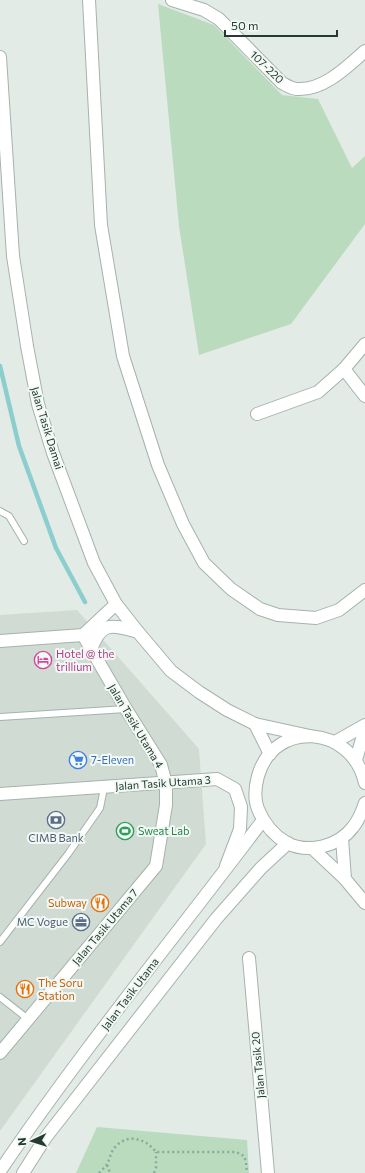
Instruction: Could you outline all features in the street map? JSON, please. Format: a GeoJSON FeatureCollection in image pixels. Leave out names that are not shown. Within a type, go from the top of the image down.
{"type":"FeatureCollection","features":[{"type":"Feature","properties":{"kind":"street"},"geometry":{"type":"LineString","coordinates":[[89,0],[101,225],[122,348],[158,465],[183,524],[204,563],[231,588],[260,609],[278,615],[316,618],[340,610],[365,590]]}},
{"type":"Feature","properties":{"kind":"street","name":"107-220"},"geometry":{"type":"LineString","coordinates":[[172,0],[204,10],[219,19],[282,84],[296,89],[311,88],[335,77],[365,51]]}},
{"type":"Feature","properties":{"kind":"street","name":"Jalan Tasik Damai"},"geometry":{"type":"LineString","coordinates":[[0,57],[13,256],[26,346],[38,404],[53,453],[94,563],[116,604],[138,632],[171,671],[199,692],[227,710],[255,724],[323,738],[335,742]]}},
{"type":"Feature","properties":{"kind":"street"},"geometry":{"type":"LineString","coordinates":[[256,414],[318,392],[344,369],[365,344]]}},
{"type":"Feature","properties":{"kind":"street"},"geometry":{"type":"LineString","coordinates":[[344,369],[365,396]]}},
{"type":"Feature","properties":{"kind":"street"},"geometry":{"type":"LineString","coordinates":[[0,640],[83,635],[116,604]]}},
{"type":"Feature","properties":{"kind":"street"},"geometry":{"type":"LineString","coordinates":[[91,650],[94,639],[105,628],[114,626],[138,632]]}},
{"type":"Feature","properties":{"kind":"street","name":"Jalan Tasik Utama 4"},"geometry":{"type":"LineString","coordinates":[[83,635],[161,765],[166,784]]}},
{"type":"Feature","properties":{"kind":"street"},"geometry":{"type":"LineString","coordinates":[[255,724],[270,754]]}},
{"type":"Feature","properties":{"kind":"street"},"geometry":{"type":"LineString","coordinates":[[365,726],[335,742],[346,749],[356,760],[363,772],[365,783]]}},
{"type":"Feature","properties":{"kind":"street"},"geometry":{"type":"LineString","coordinates":[[356,760],[365,726]]}},
{"type":"Feature","properties":{"kind":"street"},"geometry":{"type":"LineString","coordinates":[[310,736],[296,738],[282,744],[270,754],[260,768],[255,786],[256,804],[263,820],[274,834],[288,843],[300,847],[312,848],[328,845],[342,838],[353,828],[361,816],[365,803]]}},
{"type":"Feature","properties":{"kind":"street","name":"Jalan Tasik Utama 3"},"geometry":{"type":"LineString","coordinates":[[4,794],[166,784],[216,779],[235,789],[241,807],[240,829],[223,873]]}},
{"type":"Feature","properties":{"kind":"street","name":"Jalan Tasik Utama 7"},"geometry":{"type":"LineString","coordinates":[[0,1053],[156,866],[166,805],[166,784]]}},
{"type":"Feature","properties":{"kind":"street"},"geometry":{"type":"LineString","coordinates":[[0,804],[4,794]]}},
{"type":"Feature","properties":{"kind":"street","name":"Jalan Tasik Utama"},"geometry":{"type":"LineString","coordinates":[[0,1171],[41,1112],[136,985],[263,820]]}},
{"type":"Feature","properties":{"kind":"street"},"geometry":{"type":"LineString","coordinates":[[342,838],[345,879]]}},
{"type":"Feature","properties":{"kind":"street","name":"Jalan Tasik Utama"},"geometry":{"type":"LineString","coordinates":[[23,1173],[46,1137],[216,919],[261,868],[288,843]]}},
{"type":"Feature","properties":{"kind":"street"},"geometry":{"type":"LineString","coordinates":[[312,848],[345,879],[365,903]]}},
{"type":"Feature","properties":{"kind":"street"},"geometry":{"type":"LineString","coordinates":[[199,904],[216,919]]}},
{"type":"Feature","properties":{"kind":"street","name":"Jalan Tasik 20"},"geometry":{"type":"LineString","coordinates":[[249,958],[268,1173]]}},
{"type":"Feature","properties":{"kind":"lane"},"geometry":{"type":"LineString","coordinates":[[0,511],[9,516],[24,541]]}},
{"type":"Feature","properties":{"kind":"lane"},"geometry":{"type":"LineString","coordinates":[[0,717],[126,708]]}},
{"type":"Feature","properties":{"kind":"lane"},"geometry":{"type":"LineString","coordinates":[[0,942],[68,854],[100,808],[104,788]]}},
{"type":"Feature","properties":{"kind":"lane"},"geometry":{"type":"LineString","coordinates":[[0,997],[28,1019]]}},
{"type":"Feature","properties":{"kind":"path"},"geometry":{"type":"LineString","coordinates":[[99,1173],[106,1165],[110,1154],[116,1146],[132,1138],[142,1140],[156,1152],[236,1152],[244,1156],[247,1173]]}},
{"type":"Feature","properties":{"kind":"path"},"geometry":{"type":"LineString","coordinates":[[154,1173],[156,1167],[156,1152]]}},
{"type":"Feature","properties":{"kind":"path"},"geometry":{"type":"LineString","coordinates":[[106,1165],[110,1173]]}},
{"type":"Feature","properties":{"kind":"shaded area"},"geometry":{"type":"Polygon","coordinates":[[[77,610],[199,749],[206,844],[0,1131],[0,615],[77,610]]]}},
{"type":"Feature","properties":{"kind":"green space"},"geometry":{"type":"Polygon","coordinates":[[[158,4],[214,25],[282,95],[318,99],[352,168],[365,156],[365,224],[291,324],[199,355],[179,226],[158,4]]]}},
{"type":"Feature","properties":{"kind":"green space"},"geometry":{"type":"Polygon","coordinates":[[[97,1127],[247,1140],[249,1173],[76,1173],[97,1127]]]}},
{"type":"Feature","properties":{"kind":"waterway"},"geometry":{"type":"LineString","coordinates":[[0,366],[19,446],[56,548],[85,602]]}},
{"type":"Feature","properties":{"kind":"place","name":"Hotel @ the trillium"},"geometry":{"type":"Point","coordinates":[43,660]}},
{"type":"Feature","properties":{"kind":"place","name":"7-Eleven"},"geometry":{"type":"Point","coordinates":[78,760]}},
{"type":"Feature","properties":{"kind":"place","name":"CIMB Bank"},"geometry":{"type":"Point","coordinates":[56,820]}},
{"type":"Feature","properties":{"kind":"place","name":"Sweat Lab"},"geometry":{"type":"Point","coordinates":[125,831]}},
{"type":"Feature","properties":{"kind":"place","name":"Subway"},"geometry":{"type":"Point","coordinates":[100,903]}},
{"type":"Feature","properties":{"kind":"place","name":"MC Vogue"},"geometry":{"type":"Point","coordinates":[81,922]}},
{"type":"Feature","properties":{"kind":"place","name":"The Soru Station"},"geometry":{"type":"Point","coordinates":[25,989]}}]}
